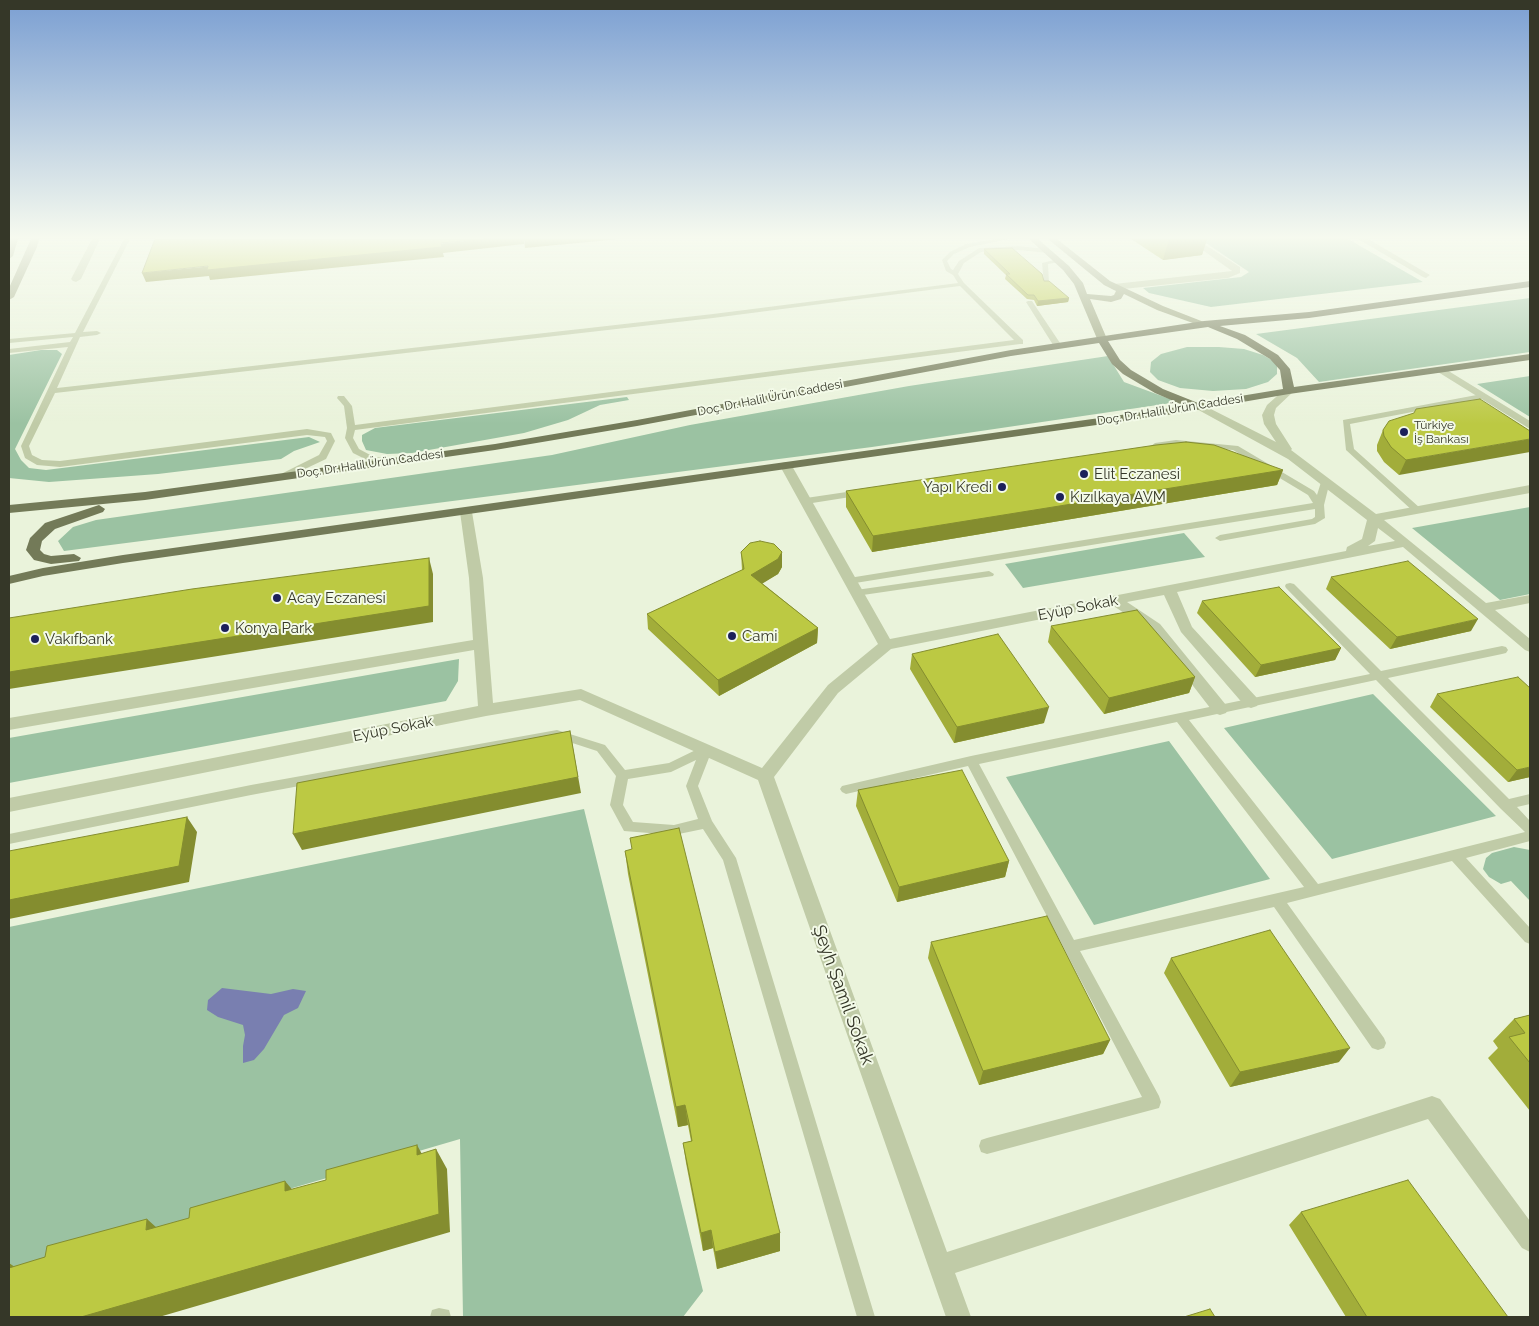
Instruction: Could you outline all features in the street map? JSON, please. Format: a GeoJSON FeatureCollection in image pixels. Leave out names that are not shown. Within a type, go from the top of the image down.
{"type":"FeatureCollection","features":[{"type":"Feature","properties":{"kind":"main road","name":"Doç. Dr. Halil Ürün Caddesi"},"geometry":{"type":"LineString","coordinates":[[9,509],[145,496],[399,461],[618,427],[910,370],[1102,339],[1204,324],[1309,315],[1410,301]]}},
{"type":"Feature","properties":{"kind":"main road"},"geometry":{"type":"LineString","coordinates":[[1204,324],[1241,337],[1274,357],[1285,369],[1289,391]]}},
{"type":"Feature","properties":{"kind":"main road"},"geometry":{"type":"LineString","coordinates":[[1102,339],[1116,362],[1127,372],[1159,391],[1199,407]]}},
{"type":"Feature","properties":{"kind":"main road","name":"Doç. Dr. Halil Ürün Caddesi"},"geometry":{"type":"LineString","coordinates":[[9,580],[80,566],[1199,407],[1289,391],[1530,358]]}},
{"type":"Feature","properties":{"kind":"main road"},"geometry":{"type":"LineString","coordinates":[[145,496],[88,512],[50,526],[35,541],[33,550],[39,557],[50,560],[122,553],[173,553]]}},
{"type":"Feature","properties":{"kind":"street"},"geometry":{"type":"LineString","coordinates":[[1086,301],[1102,339]]}},
{"type":"Feature","properties":{"kind":"street"},"geometry":{"type":"LineString","coordinates":[[1147,301],[1204,324]]}},
{"type":"Feature","properties":{"kind":"street"},"geometry":{"type":"LineString","coordinates":[[1442,370],[1530,426]]}},
{"type":"Feature","properties":{"kind":"street"},"geometry":{"type":"LineString","coordinates":[[1289,391],[1271,407],[1268,415],[1275,435],[1292,456]]}},
{"type":"Feature","properties":{"kind":"street"},"geometry":{"type":"LineString","coordinates":[[1199,407],[1243,428],[1292,456],[1406,543],[1530,647]]}},
{"type":"Feature","properties":{"kind":"street"},"geometry":{"type":"LineString","coordinates":[[786,466],[886,645]]}},
{"type":"Feature","properties":{"kind":"street"},"geometry":{"type":"LineString","coordinates":[[1374,518],[1530,489]]}},
{"type":"Feature","properties":{"kind":"street"},"geometry":{"type":"LineString","coordinates":[[466,512],[476,578],[486,710]]}},
{"type":"Feature","properties":{"kind":"street"},"geometry":{"type":"LineString","coordinates":[[1338,557],[1368,541],[1374,518]]}},
{"type":"Feature","properties":{"kind":"street","name":"Eyüp Sokak"},"geometry":{"type":"LineString","coordinates":[[9,805],[486,710],[581,694],[765,776],[833,689],[886,645],[1406,543]]}},
{"type":"Feature","properties":{"kind":"street"},"geometry":{"type":"LineString","coordinates":[[1169,590],[1186,630],[1251,702]]}},
{"type":"Feature","properties":{"kind":"street"},"geometry":{"type":"LineString","coordinates":[[1484,608],[1530,598]]}},
{"type":"Feature","properties":{"kind":"street"},"geometry":{"type":"LineString","coordinates":[[1115,601],[1155,627],[1220,709]]}},
{"type":"Feature","properties":{"kind":"street"},"geometry":{"type":"LineString","coordinates":[[9,724],[481,644]]}},
{"type":"Feature","properties":{"kind":"street","name":"Şeyh Şamil Sokak"},"geometry":{"type":"LineString","coordinates":[[765,776],[958,1317]]}},
{"type":"Feature","properties":{"kind":"street"},"geometry":{"type":"LineString","coordinates":[[940,1266],[1432,1107],[1530,1240]]}},
{"type":"Feature","properties":{"kind":"lane"},"geometry":{"type":"LineString","coordinates":[[96,301],[72,344],[52,391],[25,446],[28,456],[40,464],[60,464],[307,432],[328,435],[331,441],[323,458],[286,476]]}},
{"type":"Feature","properties":{"kind":"lane"},"geometry":{"type":"LineString","coordinates":[[52,391],[831,301]]}},
{"type":"Feature","properties":{"kind":"lane"},"geometry":{"type":"LineString","coordinates":[[351,428],[1020,342],[979,301]]}},
{"type":"Feature","properties":{"kind":"lane"},"geometry":{"type":"LineString","coordinates":[[1030,302],[1058,346]]}},
{"type":"Feature","properties":{"kind":"lane"},"geometry":{"type":"LineString","coordinates":[[9,341],[97,333]]}},
{"type":"Feature","properties":{"kind":"lane"},"geometry":{"type":"LineString","coordinates":[[9,351],[72,344]]}},
{"type":"Feature","properties":{"kind":"lane"},"geometry":{"type":"LineString","coordinates":[[1417,510],[1350,450],[1346,422],[1482,396]]}},
{"type":"Feature","properties":{"kind":"lane"},"geometry":{"type":"LineString","coordinates":[[341,398],[348,406],[351,428],[350,438],[356,451],[372,460],[399,461]]}},
{"type":"Feature","properties":{"kind":"lane"},"geometry":{"type":"LineString","coordinates":[[1147,447],[1176,443],[1235,448],[1311,493],[1318,505],[1320,518],[1315,522],[1220,538]]}},
{"type":"Feature","properties":{"kind":"lane"},"geometry":{"type":"LineString","coordinates":[[1318,505],[1325,481]]}},
{"type":"Feature","properties":{"kind":"lane"},"geometry":{"type":"LineString","coordinates":[[806,501],[874,490]]}},
{"type":"Feature","properties":{"kind":"lane"},"geometry":{"type":"LineString","coordinates":[[849,581],[1318,505]]}},
{"type":"Feature","properties":{"kind":"lane"},"geometry":{"type":"LineString","coordinates":[[856,593],[989,574]]}},
{"type":"Feature","properties":{"kind":"lane"},"geometry":{"type":"LineString","coordinates":[[1290,586],[1530,829]]}},
{"type":"Feature","properties":{"kind":"lane"},"geometry":{"type":"LineString","coordinates":[[846,789],[1502,650]]}},
{"type":"Feature","properties":{"kind":"lane"},"geometry":{"type":"LineString","coordinates":[[1180,717],[1315,890]]}},
{"type":"Feature","properties":{"kind":"lane"},"geometry":{"type":"LineString","coordinates":[[9,839],[251,790],[556,734],[601,748],[622,775],[616,806],[629,827],[674,830],[706,822]]}},
{"type":"Feature","properties":{"kind":"lane"},"geometry":{"type":"LineString","coordinates":[[622,775],[671,768],[706,750]]}},
{"type":"Feature","properties":{"kind":"lane"},"geometry":{"type":"LineString","coordinates":[[706,750],[692,786],[706,822],[729,858],[866,1317]]}},
{"type":"Feature","properties":{"kind":"lane"},"geometry":{"type":"LineString","coordinates":[[971,761],[1153,1102],[987,1146]]}},
{"type":"Feature","properties":{"kind":"lane"},"geometry":{"type":"LineString","coordinates":[[1506,805],[1530,799]]}},
{"type":"Feature","properties":{"kind":"lane"},"geometry":{"type":"LineString","coordinates":[[1070,947],[1277,900],[1530,836]]}},
{"type":"Feature","properties":{"kind":"lane"},"geometry":{"type":"LineString","coordinates":[[1455,855],[1530,938]]}},
{"type":"Feature","properties":{"kind":"lane"},"geometry":{"type":"LineString","coordinates":[[1277,900],[1378,1043]]}},
{"type":"Feature","properties":{"kind":"green space"},"geometry":{"type":"Polygon","coordinates":[[[1184,301],[1263,301],[1211,307],[1184,301]]]}},
{"type":"Feature","properties":{"kind":"green space"},"geometry":{"type":"Polygon","coordinates":[[[1508,301],[1530,301],[1530,352],[1319,382],[1297,358],[1256,334],[1508,301]]]}},
{"type":"Feature","properties":{"kind":"green space"},"geometry":{"type":"Polygon","coordinates":[[[1187,347],[1244,349],[1263,355],[1277,363],[1277,374],[1268,382],[1246,389],[1213,391],[1180,388],[1158,380],[1150,372],[1151,362],[1161,354],[1187,347]]]}},
{"type":"Feature","properties":{"kind":"green space"},"geometry":{"type":"Polygon","coordinates":[[[41,350],[57,350],[62,354],[15,449],[21,460],[29,468],[46,470],[309,437],[320,442],[294,451],[281,459],[158,474],[49,482],[9,478],[9,355],[41,350]]]}},
{"type":"Feature","properties":{"kind":"green space"},"geometry":{"type":"Polygon","coordinates":[[[1108,356],[1124,382],[1178,402],[872,447],[64,551],[58,541],[73,527],[96,520],[552,455],[690,425],[909,386],[1108,356]]]}},
{"type":"Feature","properties":{"kind":"green space"},"geometry":{"type":"Polygon","coordinates":[[[1530,376],[1530,417],[1477,384],[1530,376]]]}},
{"type":"Feature","properties":{"kind":"green space"},"geometry":{"type":"Polygon","coordinates":[[[627,397],[629,400],[600,405],[568,420],[524,433],[412,453],[387,454],[366,450],[362,441],[362,435],[375,428],[627,397]]]}},
{"type":"Feature","properties":{"kind":"green space"},"geometry":{"type":"Polygon","coordinates":[[[1530,507],[1530,594],[1500,600],[1412,528],[1530,507]]]}},
{"type":"Feature","properties":{"kind":"green space"},"geometry":{"type":"Polygon","coordinates":[[[1184,533],[1205,557],[1023,588],[1005,564],[1184,533]]]}},
{"type":"Feature","properties":{"kind":"green space"},"geometry":{"type":"Polygon","coordinates":[[[459,659],[458,681],[446,701],[9,783],[9,738],[459,659]]]}},
{"type":"Feature","properties":{"kind":"green space"},"geometry":{"type":"Polygon","coordinates":[[[1373,694],[1496,816],[1332,859],[1224,728],[1373,694]]]}},
{"type":"Feature","properties":{"kind":"green space"},"geometry":{"type":"Polygon","coordinates":[[[1169,741],[1270,879],[1094,925],[1006,777],[1169,741]]]}},
{"type":"Feature","properties":{"kind":"green space"},"geometry":{"type":"Polygon","coordinates":[[[584,809],[703,1291],[683,1317],[463,1317],[460,1139],[9,1271],[9,927],[584,809]]]}},
{"type":"Feature","properties":{"kind":"green space"},"geometry":{"type":"Polygon","coordinates":[[[1514,847],[1530,850],[1530,901],[1511,881],[1501,884],[1489,877],[1483,869],[1486,858],[1492,853],[1514,847]]]}},
{"type":"Feature","properties":{"kind":"water"},"geometry":{"type":"Polygon","coordinates":[[[222,988],[271,994],[293,989],[306,991],[298,1008],[284,1015],[264,1049],[254,1060],[243,1063],[245,1035],[243,1025],[218,1017],[207,1010],[208,1000],[222,988]]]}},
{"type":"Feature","properties":{"kind":"building"},"geometry":{"type":"Polygon","coordinates":[[[1480,399],[1530,431],[1530,439],[1406,460],[1391,447],[1384,436],[1383,430],[1389,421],[1414,413],[1416,409],[1480,399]]]}},
{"type":"Feature","properties":{"kind":"building","name":"Kızılkaya AVM"},"geometry":{"type":"Polygon","coordinates":[[[1186,442],[1214,445],[1283,470],[873,536],[846,491],[1156,445],[1186,442]]]}},
{"type":"Feature","properties":{"kind":"building","name":"Cami"},"geometry":{"type":"Polygon","coordinates":[[[760,541],[774,544],[782,552],[778,559],[751,575],[818,628],[718,680],[647,614],[744,569],[741,552],[750,543],[760,541]]]}},
{"type":"Feature","properties":{"kind":"building","name":"Konya Park"},"geometry":{"type":"Polygon","coordinates":[[[429,558],[429,606],[9,672],[9,618],[192,589],[429,558]]]}},
{"type":"Feature","properties":{"kind":"building"},"geometry":{"type":"Polygon","coordinates":[[[1408,561],[1478,619],[1397,637],[1331,577],[1408,561]]]}},
{"type":"Feature","properties":{"kind":"building"},"geometry":{"type":"Polygon","coordinates":[[[1279,587],[1341,648],[1261,665],[1202,601],[1279,587]]]}},
{"type":"Feature","properties":{"kind":"building"},"geometry":{"type":"Polygon","coordinates":[[[1137,610],[1195,677],[1109,698],[1051,626],[1137,610]]]}},
{"type":"Feature","properties":{"kind":"building"},"geometry":{"type":"Polygon","coordinates":[[[998,634],[1049,707],[957,727],[912,654],[998,634]]]}},
{"type":"Feature","properties":{"kind":"building"},"geometry":{"type":"Polygon","coordinates":[[[1518,677],[1530,688],[1530,767],[1517,770],[1437,694],[1518,677]]]}},
{"type":"Feature","properties":{"kind":"building"},"geometry":{"type":"Polygon","coordinates":[[[570,731],[578,777],[293,834],[297,783],[570,731]]]}},
{"type":"Feature","properties":{"kind":"building"},"geometry":{"type":"Polygon","coordinates":[[[962,770],[1009,861],[899,887],[858,790],[962,770]]]}},
{"type":"Feature","properties":{"kind":"building"},"geometry":{"type":"Polygon","coordinates":[[[187,817],[179,866],[9,900],[9,851],[187,817]]]}},
{"type":"Feature","properties":{"kind":"building"},"geometry":{"type":"Polygon","coordinates":[[[679,828],[780,1233],[715,1252],[711,1230],[701,1233],[683,1143],[692,1141],[689,1123],[685,1105],[676,1107],[625,851],[632,849],[630,838],[679,828]]]}},
{"type":"Feature","properties":{"kind":"building"},"geometry":{"type":"Polygon","coordinates":[[[1047,916],[1110,1040],[983,1071],[931,942],[1047,916]]]}},
{"type":"Feature","properties":{"kind":"building"},"geometry":{"type":"Polygon","coordinates":[[[1270,930],[1350,1048],[1240,1072],[1171,958],[1270,930]]]}},
{"type":"Feature","properties":{"kind":"building"},"geometry":{"type":"Polygon","coordinates":[[[1530,1015],[1530,1063],[1509,1037],[1525,1033],[1514,1019],[1530,1015]]]}},
{"type":"Feature","properties":{"kind":"building"},"geometry":{"type":"Polygon","coordinates":[[[417,1145],[417,1155],[436,1149],[439,1214],[81,1317],[9,1317],[9,1268],[45,1257],[47,1246],[147,1219],[146,1230],[189,1218],[190,1208],[285,1181],[285,1191],[326,1180],[326,1170],[417,1145]]]}},
{"type":"Feature","properties":{"kind":"building"},"geometry":{"type":"Polygon","coordinates":[[[1408,1180],[1508,1317],[1367,1317],[1301,1212],[1408,1180]]]}},
{"type":"Feature","properties":{"kind":"building"},"geometry":{"type":"Polygon","coordinates":[[[1210,1309],[1215,1317],[1184,1317],[1210,1309]]]}},
{"type":"Feature","properties":{"kind":"place","name":"Türkiye İş Bankası"},"geometry":{"type":"Point","coordinates":[1404,432]}},
{"type":"Feature","properties":{"kind":"place","name":"Elit Eczanesi"},"geometry":{"type":"Point","coordinates":[1084,474]}},
{"type":"Feature","properties":{"kind":"place","name":"Yapı Kredi"},"geometry":{"type":"Point","coordinates":[1002,487]}},
{"type":"Feature","properties":{"kind":"place","name":"Kızılkaya AVM"},"geometry":{"type":"Point","coordinates":[1060,497]}},
{"type":"Feature","properties":{"kind":"place","name":"Acay Eczanesi"},"geometry":{"type":"Point","coordinates":[277,598]}},
{"type":"Feature","properties":{"kind":"place","name":"Konya Park"},"geometry":{"type":"Point","coordinates":[225,628]}},
{"type":"Feature","properties":{"kind":"place","name":"Cami"},"geometry":{"type":"Point","coordinates":[732,636]}},
{"type":"Feature","properties":{"kind":"place","name":"Vakıfbank"},"geometry":{"type":"Point","coordinates":[35,639]}}]}
